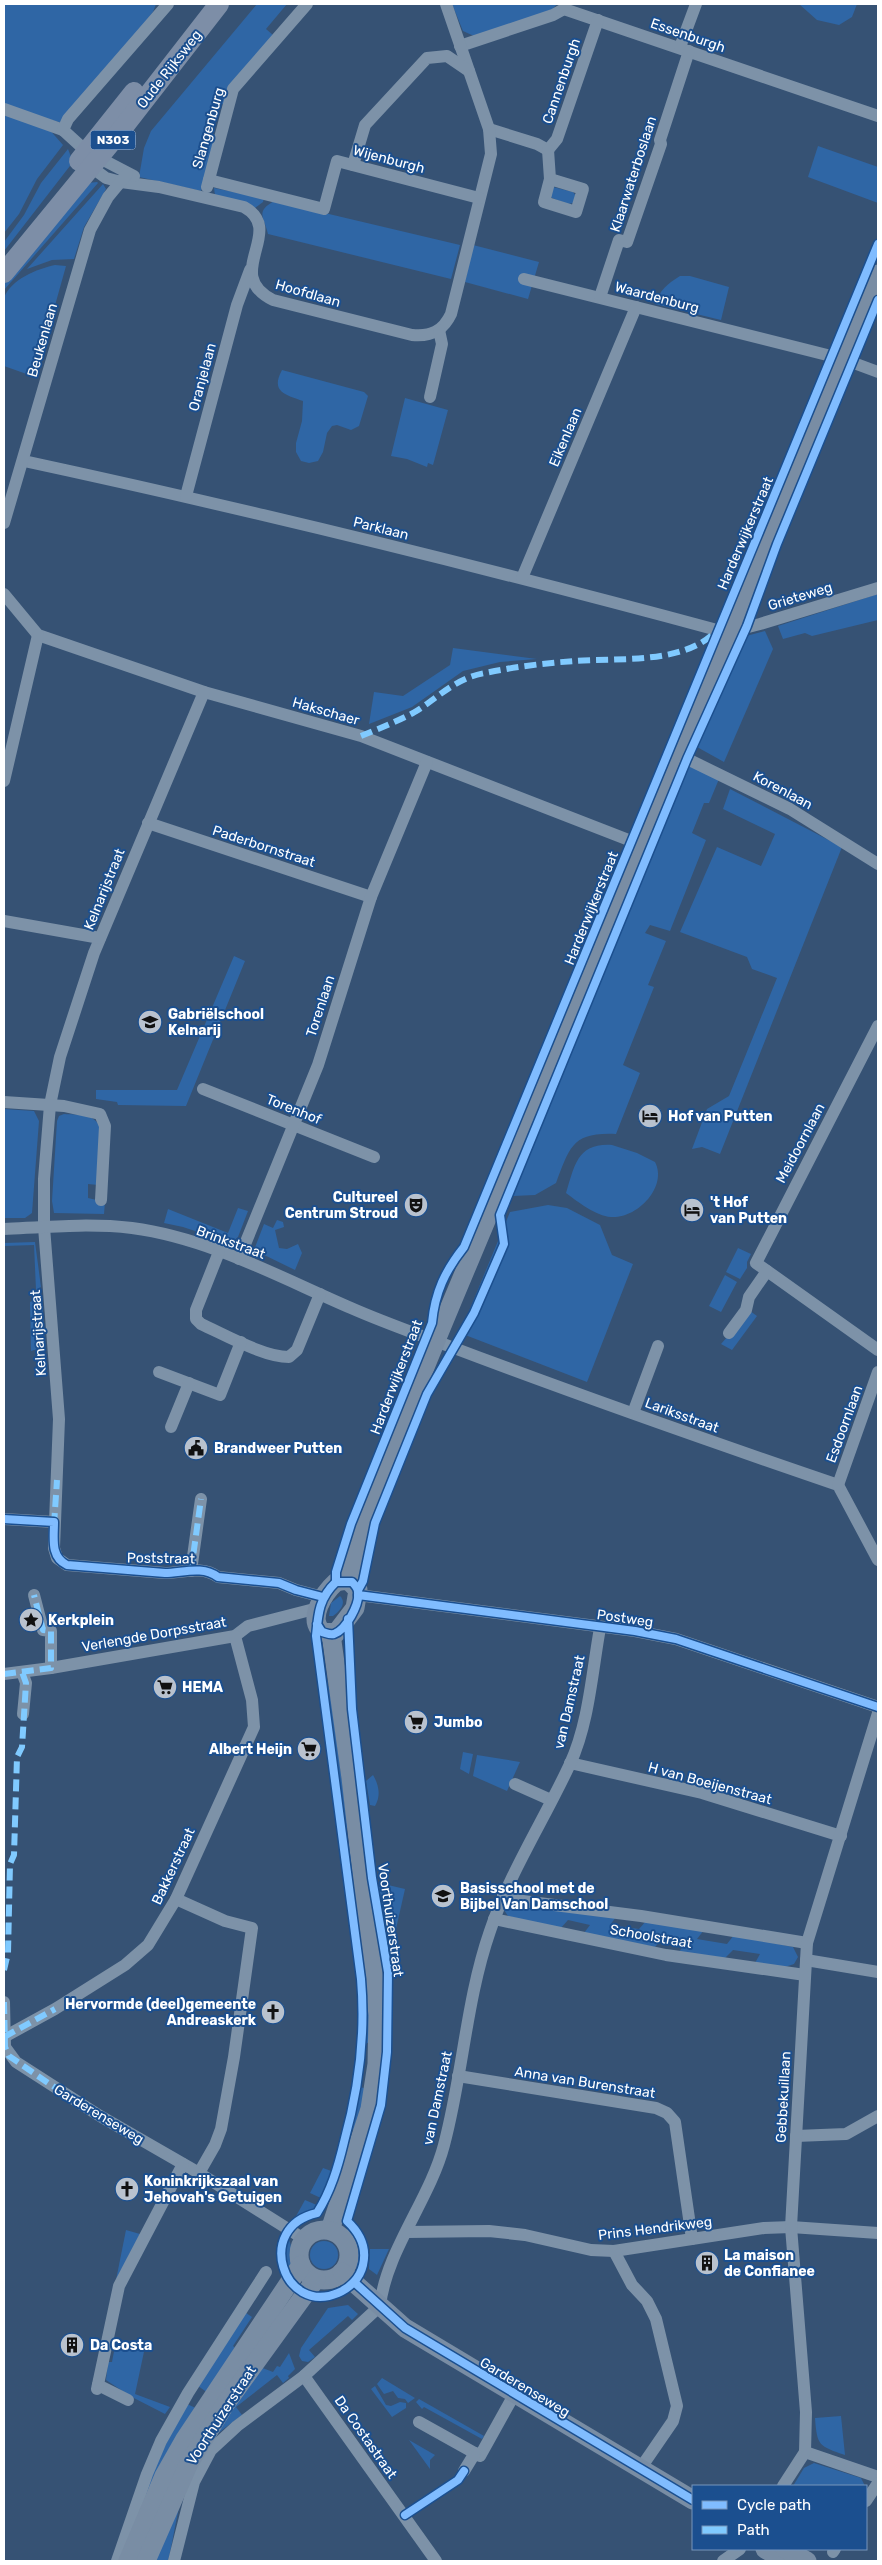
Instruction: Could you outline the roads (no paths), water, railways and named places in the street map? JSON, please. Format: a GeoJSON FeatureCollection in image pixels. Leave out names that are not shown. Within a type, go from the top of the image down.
{"type":"FeatureCollection","features":[{"type":"Feature","properties":{"kind":"main road","name":"Oude Rijksweg"},"geometry":{"type":"LineString","coordinates":[[4,273],[208,4]]}},
{"type":"Feature","properties":{"kind":"main road","name":"Oude Rijksweg"},"geometry":{"type":"LineString","coordinates":[[4,258],[92,158],[219,4]]}},
{"type":"Feature","properties":{"kind":"main road","name":"Harderwijkerstraat"},"geometry":{"type":"LineString","coordinates":[[331,1634],[340,1630],[348,1619],[366,1518],[437,1341],[639,844],[730,632],[878,274]]}},
{"type":"Feature","properties":{"kind":"main road"},"geometry":{"type":"LineString","coordinates":[[331,1634],[319,1628],[321,1602],[336,1582],[353,1588]]}},
{"type":"Feature","properties":{"kind":"main road","name":"Voorthuizerstraat"},"geometry":{"type":"LineString","coordinates":[[330,2230],[370,2109],[377,2064],[378,2015],[351,1778],[331,1634]]}},
{"type":"Feature","properties":{"kind":"main road"},"geometry":{"type":"LineString","coordinates":[[330,2230],[339,2235],[346,2243],[349,2253],[347,2263],[342,2272],[334,2278],[316,2279],[304,2271],[300,2265],[300,2247],[304,2239],[316,2231],[330,2230]]}},
{"type":"Feature","properties":{"kind":"main road","name":"Voorthuizerstraat"},"geometry":{"type":"LineString","coordinates":[[128,2561],[164,2476],[185,2439],[300,2265]]}},
{"type":"Feature","properties":{"kind":"main road","name":"Garderenseweg"},"geometry":{"type":"LineString","coordinates":[[342,2272],[405,2328],[514,2395],[692,2499]]}},
{"type":"Feature","properties":{"kind":"main road","name":"Voorthuizerstraat"},"geometry":{"type":"LineString","coordinates":[[146,2561],[189,2463],[234,2392],[316,2279]]}},
{"type":"Feature","properties":{"kind":"main road"},"geometry":{"type":"LineString","coordinates":[[767,2550],[785,2561]]}},
{"type":"Feature","properties":{"kind":"main road"},"geometry":{"type":"LineString","coordinates":[[787,2550],[807,2561]]}},
{"type":"Feature","properties":{"kind":"street"},"geometry":{"type":"LineString","coordinates":[[63,130],[68,119],[168,4]]}},
{"type":"Feature","properties":{"kind":"street","name":"Slangenburg"},"geometry":{"type":"LineString","coordinates":[[205,197],[233,90],[307,4]]}},
{"type":"Feature","properties":{"kind":"street"},"geometry":{"type":"LineString","coordinates":[[430,397],[442,344],[439,330],[451,314],[491,154],[489,130],[446,4]]}},
{"type":"Feature","properties":{"kind":"street","name":"Klaarwaterboslaan"},"geometry":{"type":"LineString","coordinates":[[600,297],[620,240],[627,242],[661,144],[660,140],[696,4]]}},
{"type":"Feature","properties":{"kind":"street","name":"Essenburgh"},"geometry":{"type":"LineString","coordinates":[[460,46],[553,15],[564,6],[598,20],[878,116]]}},
{"type":"Feature","properties":{"kind":"street","name":"Cannenburgh"},"geometry":{"type":"LineString","coordinates":[[548,150],[557,139],[598,20]]}},
{"type":"Feature","properties":{"kind":"street"},"geometry":{"type":"LineString","coordinates":[[353,165],[365,125],[427,58],[447,56],[469,71]]}},
{"type":"Feature","properties":{"kind":"street"},"geometry":{"type":"LineString","coordinates":[[4,108],[63,130],[92,158],[106,178],[124,178],[244,207],[257,217],[260,233],[250,267]]}},
{"type":"Feature","properties":{"kind":"street"},"geometry":{"type":"LineString","coordinates":[[489,130],[537,144],[548,150],[550,179]]}},
{"type":"Feature","properties":{"kind":"street","name":"Wijenburgh"},"geometry":{"type":"LineString","coordinates":[[209,180],[324,208],[337,161],[479,198]]}},
{"type":"Feature","properties":{"kind":"street","name":"Beukenlaan"},"geometry":{"type":"LineString","coordinates":[[4,523],[24,461],[90,230],[108,197],[124,178]]}},
{"type":"Feature","properties":{"kind":"street","name":"Hoofdlaan"},"geometry":{"type":"LineString","coordinates":[[250,267],[251,276],[258,290],[273,300],[412,335],[423,336],[439,330]]}},
{"type":"Feature","properties":{"kind":"street","name":"Oranjelaan"},"geometry":{"type":"LineString","coordinates":[[186,496],[237,305],[250,267]]}},
{"type":"Feature","properties":{"kind":"street","name":"Waardenburg"},"geometry":{"type":"LineString","coordinates":[[524,279],[843,359],[878,372]]}},
{"type":"Feature","properties":{"kind":"street","name":"Eikenlaan"},"geometry":{"type":"LineString","coordinates":[[522,578],[636,307]]}},
{"type":"Feature","properties":{"kind":"street","name":"Parklaan"},"geometry":{"type":"LineString","coordinates":[[24,461],[186,496],[522,578],[730,632]]}},
{"type":"Feature","properties":{"kind":"street","name":"Grieteweg"},"geometry":{"type":"LineString","coordinates":[[730,632],[878,588]]}},
{"type":"Feature","properties":{"kind":"street"},"geometry":{"type":"LineString","coordinates":[[4,594],[38,635],[4,780]]}},
{"type":"Feature","properties":{"kind":"street","name":"Hakschaer"},"geometry":{"type":"LineString","coordinates":[[38,635],[204,692],[361,736],[639,844]]}},
{"type":"Feature","properties":{"kind":"street","name":"Kelnarijstraat"},"geometry":{"type":"LineString","coordinates":[[57,1558],[54,1548],[54,1522],[59,1419],[44,1227],[44,1179],[50,1105],[60,1057],[74,1008],[100,938],[204,692]]}},
{"type":"Feature","properties":{"kind":"street","name":"Korenlaan"},"geometry":{"type":"LineString","coordinates":[[677,754],[790,809],[878,864]]}},
{"type":"Feature","properties":{"kind":"street","name":"Torenlaan"},"geometry":{"type":"LineString","coordinates":[[239,1258],[318,1065],[371,897],[427,762]]}},
{"type":"Feature","properties":{"kind":"street","name":"Paderbornstraat"},"geometry":{"type":"LineString","coordinates":[[148,824],[371,897]]}},
{"type":"Feature","properties":{"kind":"street"},"geometry":{"type":"LineString","coordinates":[[4,921],[100,938]]}},
{"type":"Feature","properties":{"kind":"street","name":"Meidoornlaan"},"geometry":{"type":"LineString","coordinates":[[767,1271],[756,1263],[875,1045],[878,1026]]}},
{"type":"Feature","properties":{"kind":"street","name":"Torenhof"},"geometry":{"type":"LineString","coordinates":[[203,1089],[374,1157]]}},
{"type":"Feature","properties":{"kind":"street"},"geometry":{"type":"LineString","coordinates":[[4,1102],[50,1105],[96,1112],[103,1118],[105,1126],[101,1200]]}},
{"type":"Feature","properties":{"kind":"street","name":"Brinkstraat"},"geometry":{"type":"LineString","coordinates":[[4,1229],[75,1225],[132,1228],[160,1233],[239,1258],[320,1294],[437,1341]]}},
{"type":"Feature","properties":{"kind":"street"},"geometry":{"type":"LineString","coordinates":[[219,1252],[196,1310],[196,1319],[201,1324],[241,1342],[279,1357],[290,1357],[297,1350],[320,1294]]}},
{"type":"Feature","properties":{"kind":"street"},"geometry":{"type":"LineString","coordinates":[[728,1333],[746,1310],[749,1297],[767,1271],[878,1350]]}},
{"type":"Feature","properties":{"kind":"street","name":"Lariksstraat"},"geometry":{"type":"LineString","coordinates":[[437,1341],[633,1414],[838,1485]]}},
{"type":"Feature","properties":{"kind":"street"},"geometry":{"type":"LineString","coordinates":[[160,1372],[220,1395],[241,1342]]}},
{"type":"Feature","properties":{"kind":"street"},"geometry":{"type":"LineString","coordinates":[[633,1414],[658,1346]]}},
{"type":"Feature","properties":{"kind":"street","name":"Esdoornlaan"},"geometry":{"type":"LineString","coordinates":[[838,1485],[878,1372]]}},
{"type":"Feature","properties":{"kind":"street"},"geometry":{"type":"LineString","coordinates":[[171,1427],[189,1383]]}},
{"type":"Feature","properties":{"kind":"street"},"geometry":{"type":"LineString","coordinates":[[838,1485],[878,1560]]}},
{"type":"Feature","properties":{"kind":"street","name":"Poststraat"},"geometry":{"type":"LineString","coordinates":[[191,1571],[201,1499]]}},
{"type":"Feature","properties":{"kind":"street"},"geometry":{"type":"LineString","coordinates":[[4,1519],[54,1522]]}},
{"type":"Feature","properties":{"kind":"street","name":"Poststraat"},"geometry":{"type":"LineString","coordinates":[[57,1558],[67,1565],[165,1573],[179,1570],[212,1572],[218,1577],[279,1583],[321,1602]]}},
{"type":"Feature","properties":{"kind":"street","name":"Postweg"},"geometry":{"type":"LineString","coordinates":[[353,1588],[600,1628],[635,1631],[676,1639],[878,1707]]}},
{"type":"Feature","properties":{"kind":"street"},"geometry":{"type":"LineString","coordinates":[[34,1595],[43,1630],[51,1631],[51,1668]]}},
{"type":"Feature","properties":{"kind":"street","name":"Verlengde Dorpsstraat"},"geometry":{"type":"LineString","coordinates":[[4,1674],[51,1668],[235,1636],[248,1626],[321,1602]]}},
{"type":"Feature","properties":{"kind":"street","name":"van Damstraat"},"geometry":{"type":"LineString","coordinates":[[380,2306],[382,2286],[408,2232],[444,2146],[476,1977],[494,1919],[503,1895],[570,1763],[580,1736],[600,1628]]}},
{"type":"Feature","properties":{"kind":"street","name":"Bakkerstraat"},"geometry":{"type":"LineString","coordinates":[[5,2042],[139,1955],[149,1943],[176,1899],[254,1727],[254,1714],[235,1636]]}},
{"type":"Feature","properties":{"kind":"street"},"geometry":{"type":"LineString","coordinates":[[22,1672],[26,1683],[24,1714]]}},
{"type":"Feature","properties":{"kind":"street","name":"Gebbekuillaan"},"geometry":{"type":"LineString","coordinates":[[805,2452],[806,2412],[791,2227],[807,1944],[878,1713]]}},
{"type":"Feature","properties":{"kind":"street","name":"H van Boeijenstraat"},"geometry":{"type":"LineString","coordinates":[[570,1763],[702,1793],[841,1836]]}},
{"type":"Feature","properties":{"kind":"street"},"geometry":{"type":"LineString","coordinates":[[515,1784],[551,1800]]}},
{"type":"Feature","properties":{"kind":"street","name":"Schoolstraat"},"geometry":{"type":"LineString","coordinates":[[503,1895],[515,1900],[641,1916],[807,1944]]}},
{"type":"Feature","properties":{"kind":"street"},"geometry":{"type":"LineString","coordinates":[[176,1899],[225,1921],[252,1928],[222,2122],[218,2138],[199,2173]]}},
{"type":"Feature","properties":{"kind":"street","name":"Schoolstraat"},"geometry":{"type":"LineString","coordinates":[[494,1919],[666,1955],[805,1975]]}},
{"type":"Feature","properties":{"kind":"street"},"geometry":{"type":"LineString","coordinates":[[806,1960],[878,1972]]}},
{"type":"Feature","properties":{"kind":"street"},"geometry":{"type":"LineString","coordinates":[[4,2002],[5,2042]]}},
{"type":"Feature","properties":{"kind":"street","name":"Garderenseweg"},"geometry":{"type":"LineString","coordinates":[[5,2042],[16,2062],[304,2239]]}},
{"type":"Feature","properties":{"kind":"street","name":"Anna van Burenstraat"},"geometry":{"type":"LineString","coordinates":[[458,2076],[656,2108],[667,2113],[674,2122],[692,2240]]}},
{"type":"Feature","properties":{"kind":"street"},"geometry":{"type":"LineString","coordinates":[[796,2136],[846,2134],[878,2116]]}},
{"type":"Feature","properties":{"kind":"street"},"geometry":{"type":"LineString","coordinates":[[128,2400],[98,2387],[119,2286],[183,2164]]}},
{"type":"Feature","properties":{"kind":"street","name":"Prins Hendrikweg"},"geometry":{"type":"LineString","coordinates":[[408,2232],[489,2231],[525,2235],[591,2250],[614,2251],[764,2228],[791,2227],[878,2233]]}},
{"type":"Feature","properties":{"kind":"street"},"geometry":{"type":"LineString","coordinates":[[614,2251],[632,2285],[647,2301],[656,2319],[677,2406],[673,2421],[640,2469]]}},
{"type":"Feature","properties":{"kind":"street"},"geometry":{"type":"LineString","coordinates":[[117,2561],[148,2474],[173,2421],[188,2393],[266,2272]]}},
{"type":"Feature","properties":{"kind":"street"},"geometry":{"type":"LineString","coordinates":[[174,2561],[194,2482],[210,2450],[237,2426],[304,2376],[380,2306]]}},
{"type":"Feature","properties":{"kind":"street","name":"Da Costastraat"},"geometry":{"type":"LineString","coordinates":[[304,2376],[436,2561]]}},
{"type":"Feature","properties":{"kind":"street","name":"Voorthuizerstraat"},"geometry":{"type":"LineString","coordinates":[[188,2393],[208,2405]]}},
{"type":"Feature","properties":{"kind":"street"},"geometry":{"type":"LineString","coordinates":[[419,2422],[480,2456],[514,2395]]}},
{"type":"Feature","properties":{"kind":"street"},"geometry":{"type":"LineString","coordinates":[[784,2485],[805,2452],[878,2477]]}},
{"type":"Feature","properties":{"kind":"street"},"geometry":{"type":"LineString","coordinates":[[464,2471],[475,2453]]}},
{"type":"Feature","properties":{"kind":"street"},"geometry":{"type":"LineString","coordinates":[[867,2500],[878,2483]]}},
{"type":"Feature","properties":{"kind":"street"},"geometry":{"type":"LineString","coordinates":[[722,2561],[738,2550]]}},
{"type":"Feature","properties":{"kind":"place","name":"Gabriëlschool Kelnarij"},"geometry":{"type":"Point","coordinates":[150,1022]}},
{"type":"Feature","properties":{"kind":"place","name":"Hof van Putten"},"geometry":{"type":"Point","coordinates":[650,1116]}},
{"type":"Feature","properties":{"kind":"place","name":"Cultureel Centrum Stroud"},"geometry":{"type":"Point","coordinates":[416,1205]}},
{"type":"Feature","properties":{"kind":"place","name":"'t Hof van Putten"},"geometry":{"type":"Point","coordinates":[692,1210]}},
{"type":"Feature","properties":{"kind":"place","name":"Brandweer Putten"},"geometry":{"type":"Point","coordinates":[196,1448]}},
{"type":"Feature","properties":{"kind":"place","name":"Kerkplein"},"geometry":{"type":"Point","coordinates":[31,1620]}},
{"type":"Feature","properties":{"kind":"place","name":"HEMA"},"geometry":{"type":"Point","coordinates":[165,1687]}},
{"type":"Feature","properties":{"kind":"place","name":"Jumbo"},"geometry":{"type":"Point","coordinates":[416,1722]}},
{"type":"Feature","properties":{"kind":"place","name":"Albert Heijn"},"geometry":{"type":"Point","coordinates":[309,1749]}},
{"type":"Feature","properties":{"kind":"place","name":"Basisschool met de Bijbel Van Damschool"},"geometry":{"type":"Point","coordinates":[443,1896]}},
{"type":"Feature","properties":{"kind":"place","name":"Hervormde (deel)gemeente Andreaskerk"},"geometry":{"type":"Point","coordinates":[273,2012]}},
{"type":"Feature","properties":{"kind":"place","name":"Koninkrijkszaal van Jehovah's Getuigen"},"geometry":{"type":"Point","coordinates":[127,2189]}},
{"type":"Feature","properties":{"kind":"place","name":"La maison de Confianee"},"geometry":{"type":"Point","coordinates":[707,2263]}},
{"type":"Feature","properties":{"kind":"place","name":"Da Costa"},"geometry":{"type":"Point","coordinates":[72,2345]}}]}
